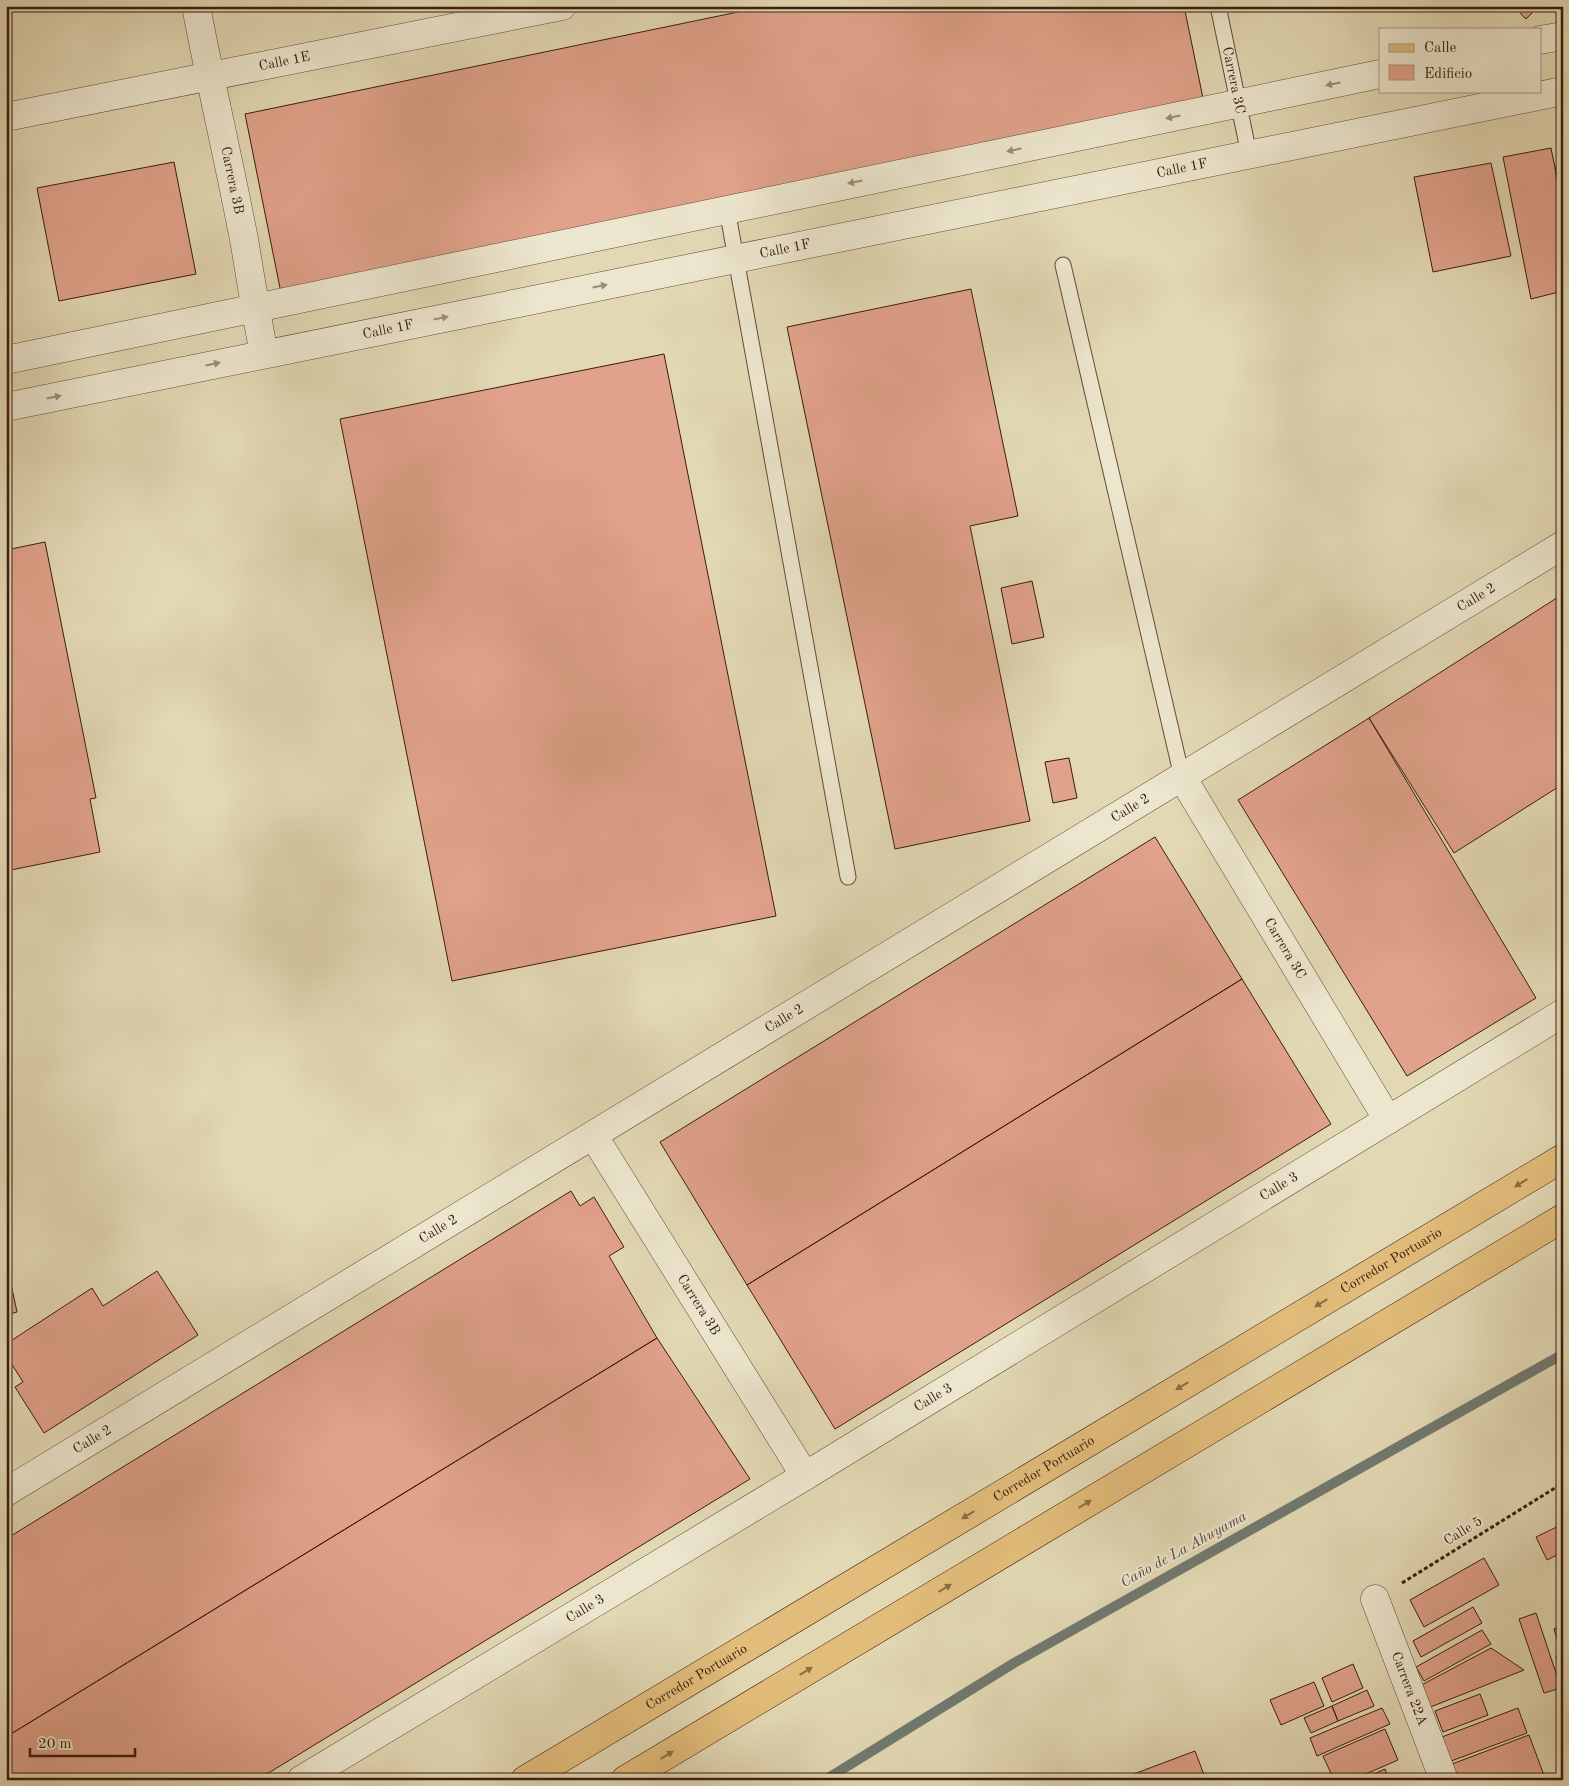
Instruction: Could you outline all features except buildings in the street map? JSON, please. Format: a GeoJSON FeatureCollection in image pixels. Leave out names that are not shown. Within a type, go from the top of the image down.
{"type":"FeatureCollection","features":[{"type":"Feature","properties":{"kind":"main road","name":"Corredor Portuario"},"geometry":{"type":"LineString","coordinates":[[525,1780],[1563,1158]]}},
{"type":"Feature","properties":{"kind":"main road"},"geometry":{"type":"LineString","coordinates":[[625,1780],[1563,1218]]}},
{"type":"Feature","properties":{"kind":"street","name":"Carrera 3B"},"geometry":{"type":"LineString","coordinates":[[196,6],[245,246],[264,354]]}},
{"type":"Feature","properties":{"kind":"street","name":"Calle 1E"},"geometry":{"type":"LineString","coordinates":[[6,117],[562,6]]}},
{"type":"Feature","properties":{"kind":"street"},"geometry":{"type":"LineString","coordinates":[[1542,40],[1563,36]]}},
{"type":"Feature","properties":{"kind":"street"},"geometry":{"type":"LineString","coordinates":[[6,360],[1379,74]]}},
{"type":"Feature","properties":{"kind":"street","name":"Calle 1F"},"geometry":{"type":"LineString","coordinates":[[6,407],[1563,91]]}},
{"type":"Feature","properties":{"kind":"street","name":"Calle 2"},"geometry":{"type":"LineString","coordinates":[[6,1492],[1563,545]]}},
{"type":"Feature","properties":{"kind":"street","name":"Carrera 3C"},"geometry":{"type":"LineString","coordinates":[[1182,777],[1388,1120]]}},
{"type":"Feature","properties":{"kind":"street","name":"Calle 3"},"geometry":{"type":"LineString","coordinates":[[301,1780],[1563,1013]]}},
{"type":"Feature","properties":{"kind":"street","name":"Carrera 3B"},"geometry":{"type":"LineString","coordinates":[[593,1135],[804,1476]]}},
{"type":"Feature","properties":{"kind":"street","name":"Carrera 22A"},"geometry":{"type":"LineString","coordinates":[[1375,1599],[1444,1780]]}},
{"type":"Feature","properties":{"kind":"lane","name":"Carrera 3C"},"geometry":{"type":"LineString","coordinates":[[1218,6],[1249,154]]}},
{"type":"Feature","properties":{"kind":"lane"},"geometry":{"type":"LineString","coordinates":[[727,209],[848,877]]}},
{"type":"Feature","properties":{"kind":"lane"},"geometry":{"type":"LineString","coordinates":[[1063,265],[1182,777]]}},
{"type":"Feature","properties":{"kind":"path","name":"Calle 5"},"geometry":{"type":"LineString","coordinates":[[1375,1599],[1563,1483]]}},
{"type":"Feature","properties":{"kind":"waterway","name":"Caño de La Ahuyama"},"geometry":{"type":"LineString","coordinates":[[825,1780],[1014,1663],[1563,1354]]}}]}
